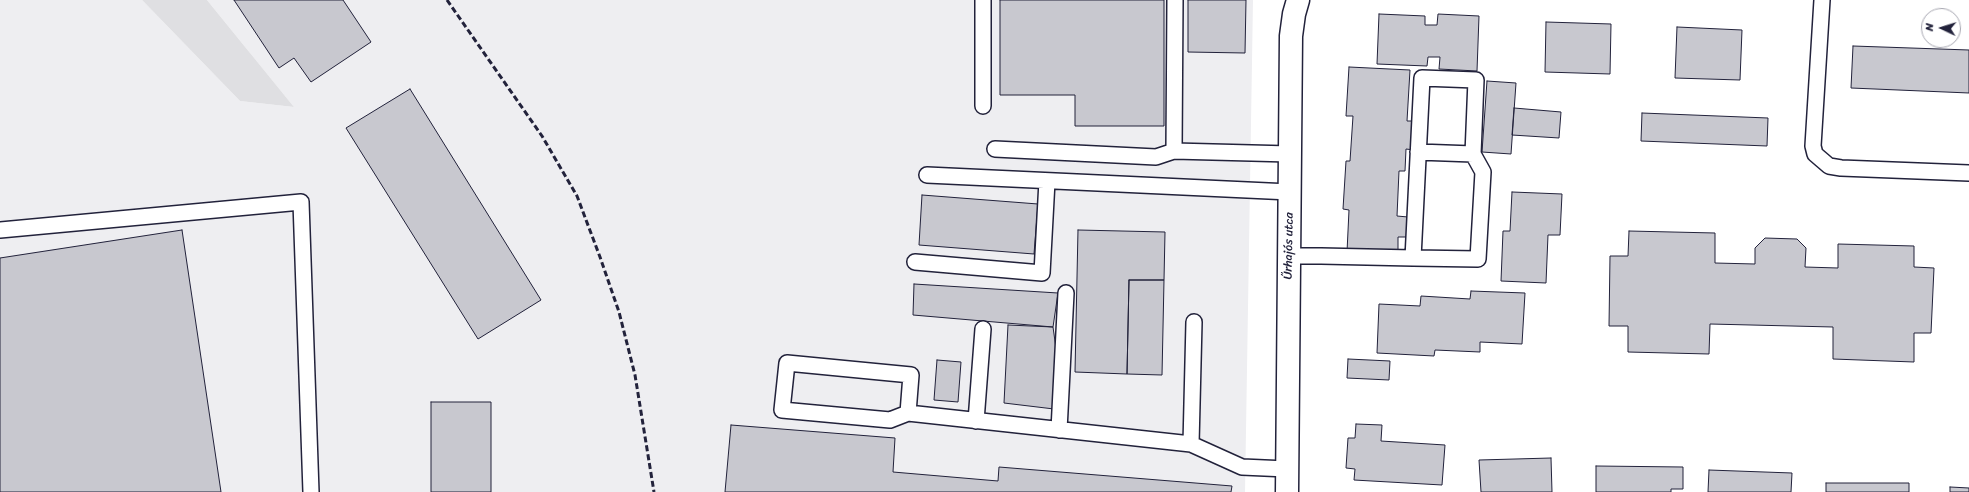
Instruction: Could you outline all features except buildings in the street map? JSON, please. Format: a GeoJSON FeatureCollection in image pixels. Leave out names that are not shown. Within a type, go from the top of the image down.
{"type":"FeatureCollection","features":[{"type":"Feature","properties":{"kind":"street","name":"Űrhajós utca"},"geometry":{"type":"LineString","coordinates":[[1287,492],[1291,36],[1294,14],[1298,0]]}},
{"type":"Feature","properties":{"kind":"lane"},"geometry":{"type":"LineString","coordinates":[[983,0],[983,106]]}},
{"type":"Feature","properties":{"kind":"lane"},"geometry":{"type":"LineString","coordinates":[[1174,151],[1175,0]]}},
{"type":"Feature","properties":{"kind":"lane"},"geometry":{"type":"LineString","coordinates":[[1822,0],[1813,146],[1815,154],[1829,166],[1841,168],[1969,173]]}},
{"type":"Feature","properties":{"kind":"lane"},"geometry":{"type":"LineString","coordinates":[[1289,256],[1413,258],[1478,259],[1483,172],[1473,154],[1476,80],[1422,78],[1413,258]]}},
{"type":"Feature","properties":{"kind":"lane"},"geometry":{"type":"LineString","coordinates":[[995,149],[1156,157],[1174,151],[1290,154]]}},
{"type":"Feature","properties":{"kind":"lane"},"geometry":{"type":"LineString","coordinates":[[1418,152],[1473,154]]}},
{"type":"Feature","properties":{"kind":"lane"},"geometry":{"type":"LineString","coordinates":[[927,175],[1047,181],[1260,196],[1290,192]]}},
{"type":"Feature","properties":{"kind":"lane"},"geometry":{"type":"LineString","coordinates":[[915,262],[1042,272],[1047,181]]}},
{"type":"Feature","properties":{"kind":"lane"},"geometry":{"type":"LineString","coordinates":[[0,230],[301,202],[310,492]]}},
{"type":"Feature","properties":{"kind":"lane"},"geometry":{"type":"LineString","coordinates":[[1059,430],[1066,293]]}},
{"type":"Feature","properties":{"kind":"lane"},"geometry":{"type":"LineString","coordinates":[[1191,444],[1194,322]]}},
{"type":"Feature","properties":{"kind":"lane"},"geometry":{"type":"LineString","coordinates":[[976,421],[983,328]]}},
{"type":"Feature","properties":{"kind":"lane"},"geometry":{"type":"LineString","coordinates":[[908,413],[911,375],[787,363],[782,410],[890,420],[908,413],[1191,444],[1242,467],[1287,469]]}},
{"type":"Feature","properties":{"kind":"shaded area"},"geometry":{"type":"Polygon","coordinates":[[[0,0],[142,0],[240,101],[294,107],[207,0],[1253,0],[1245,492],[0,492],[0,0]]]}},
{"type":"Feature","properties":{"kind":"shaded area"},"geometry":{"type":"Polygon","coordinates":[[[142,0],[207,0],[294,107],[240,101],[142,0]]]}},
{"type":"Feature","properties":{"kind":"railway"},"geometry":{"type":"LineString","coordinates":[[447,0],[542,136],[577,196],[619,312],[635,375],[654,492]]}}]}
